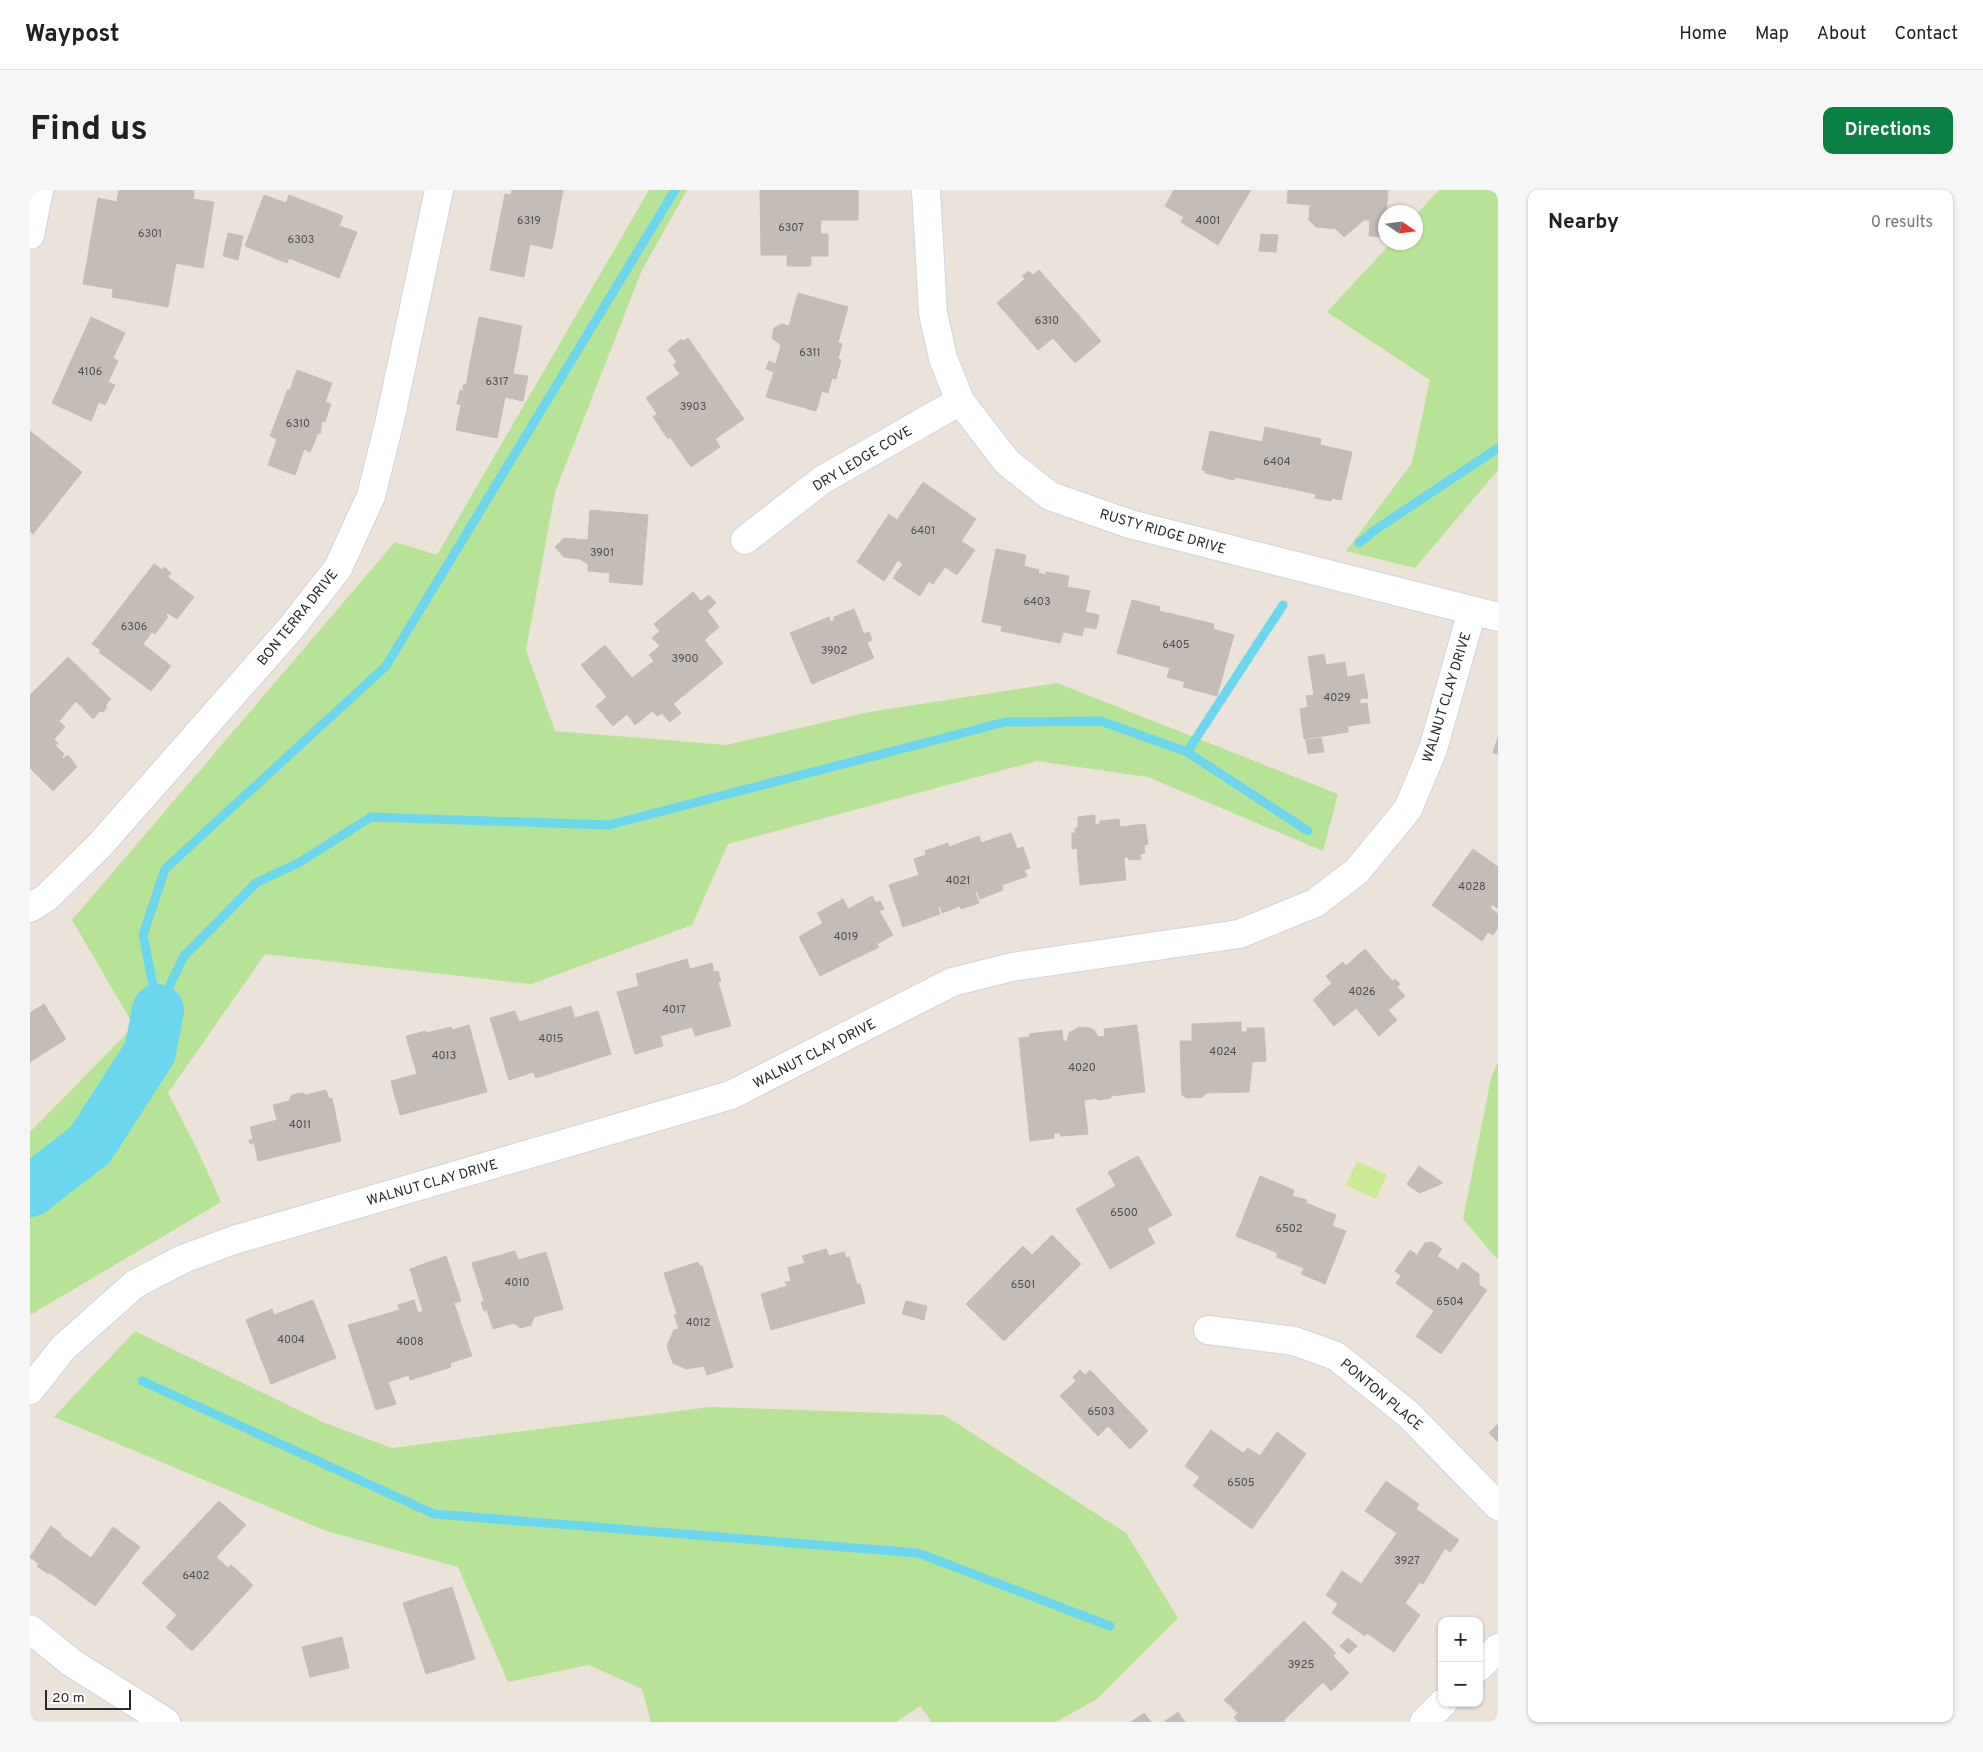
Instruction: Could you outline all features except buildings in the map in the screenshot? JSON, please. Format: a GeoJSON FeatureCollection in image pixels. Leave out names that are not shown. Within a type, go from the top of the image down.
{"type":"FeatureCollection","features":[{"type":"Feature","properties":{"kind":"street"},"geometry":{"type":"LineString","coordinates":[[30,235],[39,190]]}},
{"type":"Feature","properties":{"kind":"street","name":"BON TERRA DRIVE"},"geometry":{"type":"LineString","coordinates":[[30,908],[46,898],[100,845],[291,628],[338,568],[371,496],[390,420],[439,190]]}},
{"type":"Feature","properties":{"kind":"street","name":"RUSTY RIDGE DRIVE"},"geometry":{"type":"LineString","coordinates":[[926,190],[933,313],[944,358],[960,401],[1007,462],[1050,496],[1130,524],[1498,616]]}},
{"type":"Feature","properties":{"kind":"street","name":"DRY LEDGE COVE"},"geometry":{"type":"LineString","coordinates":[[745,540],[822,480],[960,401]]}},
{"type":"Feature","properties":{"kind":"street","name":"WALNUT CLAY DRIVE"},"geometry":{"type":"LineString","coordinates":[[30,1390],[63,1348],[135,1284],[183,1259],[244,1237],[731,1095],[952,982],[1012,967],[1239,934],[1315,903],[1357,871],[1408,809],[1433,749],[1472,611]]}},
{"type":"Feature","properties":{"kind":"street","name":"PONTON PLACE"},"geometry":{"type":"LineString","coordinates":[[1208,1330],[1294,1341],[1336,1356],[1408,1414],[1498,1506]]}},
{"type":"Feature","properties":{"kind":"street"},"geometry":{"type":"LineString","coordinates":[[30,1628],[72,1663],[166,1722]]}},
{"type":"Feature","properties":{"kind":"street"},"geometry":{"type":"LineString","coordinates":[[1483,1663],[1498,1648]]}},
{"type":"Feature","properties":{"kind":"street"},"geometry":{"type":"LineString","coordinates":[[1424,1722],[1438,1707]]}},
{"type":"Feature","properties":{"kind":"green space"},"geometry":{"type":"Polygon","coordinates":[[[649,190],[687,190],[642,270],[555,492],[526,650],[555,731],[726,745],[869,712],[1057,683],[1338,794],[1323,851],[1148,777],[1037,761],[728,844],[692,925],[531,984],[265,954],[168,1093],[197,1149],[221,1202],[30,1315],[30,1132],[134,1026],[72,920],[395,542],[437,555],[649,190]]]}},
{"type":"Feature","properties":{"kind":"green space"},"geometry":{"type":"Polygon","coordinates":[[[1439,190],[1498,190],[1498,470],[1415,568],[1346,551],[1412,463],[1430,380],[1327,312],[1385,250],[1423,250],[1423,207],[1439,190]]]}},
{"type":"Feature","properties":{"kind":"green space"},"geometry":{"type":"Polygon","coordinates":[[[1498,1062],[1498,1260],[1463,1219],[1491,1078],[1498,1062]]]}},
{"type":"Feature","properties":{"kind":"green space"},"geometry":{"type":"Polygon","coordinates":[[[1357,1161],[1387,1175],[1376,1199],[1346,1185],[1357,1161]]]}},
{"type":"Feature","properties":{"kind":"green space"},"geometry":{"type":"Polygon","coordinates":[[[135,1331],[325,1423],[392,1448],[710,1407],[944,1415],[1126,1533],[1178,1618],[1097,1699],[1056,1722],[932,1722],[920,1706],[896,1722],[651,1722],[642,1689],[589,1665],[508,1682],[458,1567],[326,1531],[54,1417],[135,1331]]]}},
{"type":"Feature","properties":{"kind":"waterway"},"geometry":{"type":"LineString","coordinates":[[158,1010],[143,935],[165,869],[386,666],[675,190]]}},
{"type":"Feature","properties":{"kind":"waterway"},"geometry":{"type":"LineString","coordinates":[[1359,543],[1375,530],[1498,448]]}},
{"type":"Feature","properties":{"kind":"waterway"},"geometry":{"type":"LineString","coordinates":[[158,1010],[184,956],[256,883],[300,862],[371,817],[609,825],[1005,722],[1101,721],[1187,752],[1283,605]]}},
{"type":"Feature","properties":{"kind":"waterway"},"geometry":{"type":"LineString","coordinates":[[1187,752],[1308,831]]}},
{"type":"Feature","properties":{"kind":"waterway"},"geometry":{"type":"LineString","coordinates":[[30,1191],[90,1145],[150,1052],[158,1010]]}},
{"type":"Feature","properties":{"kind":"waterway"},"geometry":{"type":"LineString","coordinates":[[142,1381],[434,1514],[918,1553],[1110,1626]]}}]}
